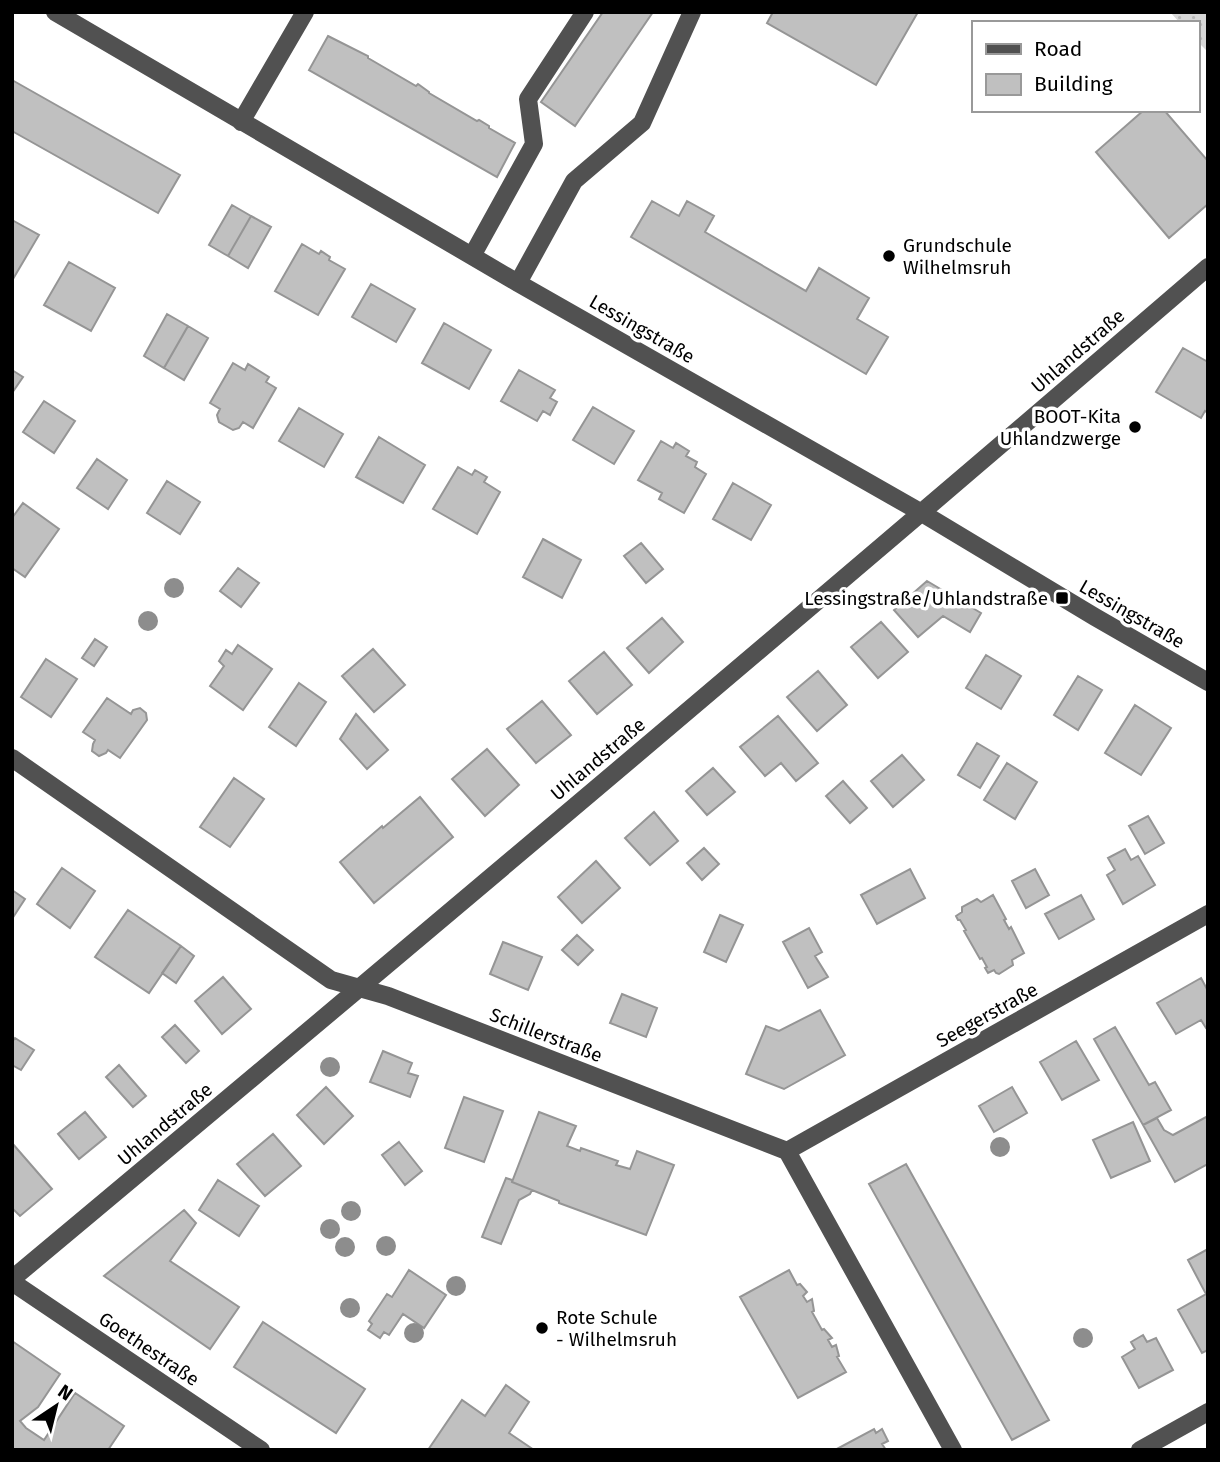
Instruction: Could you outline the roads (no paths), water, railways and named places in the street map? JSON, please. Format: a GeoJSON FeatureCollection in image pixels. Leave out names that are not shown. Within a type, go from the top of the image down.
{"type":"FeatureCollection","features":[{"type":"Feature","properties":{"kind":"street","name":"Lessingstraße"},"geometry":{"type":"LineString","coordinates":[[55,12],[471,256],[922,513],[1095,618],[1208,682]]}},
{"type":"Feature","properties":{"kind":"street"},"geometry":{"type":"LineString","coordinates":[[241,122],[305,12]]}},
{"type":"Feature","properties":{"kind":"street"},"geometry":{"type":"LineString","coordinates":[[471,256],[534,144],[527,99],[586,12]]}},
{"type":"Feature","properties":{"kind":"street"},"geometry":{"type":"LineString","coordinates":[[518,283],[575,181],[642,123],[692,12]]}},
{"type":"Feature","properties":{"kind":"street","name":"Uhlandstraße"},"geometry":{"type":"LineString","coordinates":[[12,1280],[922,513],[1208,267]]}},
{"type":"Feature","properties":{"kind":"street","name":"Schillerstraße"},"geometry":{"type":"LineString","coordinates":[[12,758],[331,980],[388,996],[787,1151]]}},
{"type":"Feature","properties":{"kind":"street","name":"Seegerstraße"},"geometry":{"type":"LineString","coordinates":[[787,1151],[1208,914]]}},
{"type":"Feature","properties":{"kind":"street"},"geometry":{"type":"LineString","coordinates":[[787,1151],[953,1450]]}},
{"type":"Feature","properties":{"kind":"street","name":"Goethestraße"},"geometry":{"type":"LineString","coordinates":[[12,1280],[261,1450]]}},
{"type":"Feature","properties":{"kind":"street"},"geometry":{"type":"LineString","coordinates":[[1140,1450],[1208,1412]]}},
{"type":"Feature","properties":{"kind":"place","name":"Grundschule Wilhelmsruh"},"geometry":{"type":"Point","coordinates":[889,256]}},
{"type":"Feature","properties":{"kind":"place","name":"BOOT-Kita Uhlandzwerge"},"geometry":{"type":"Point","coordinates":[1135,427]}},
{"type":"Feature","properties":{"kind":"place","name":"Lessingstraße/Uhlandstraße"},"geometry":{"type":"Point","coordinates":[1062,598]}},
{"type":"Feature","properties":{"kind":"place","name":"Rote Schule - Wilhelmsruh"},"geometry":{"type":"Point","coordinates":[542,1328]}}]}
